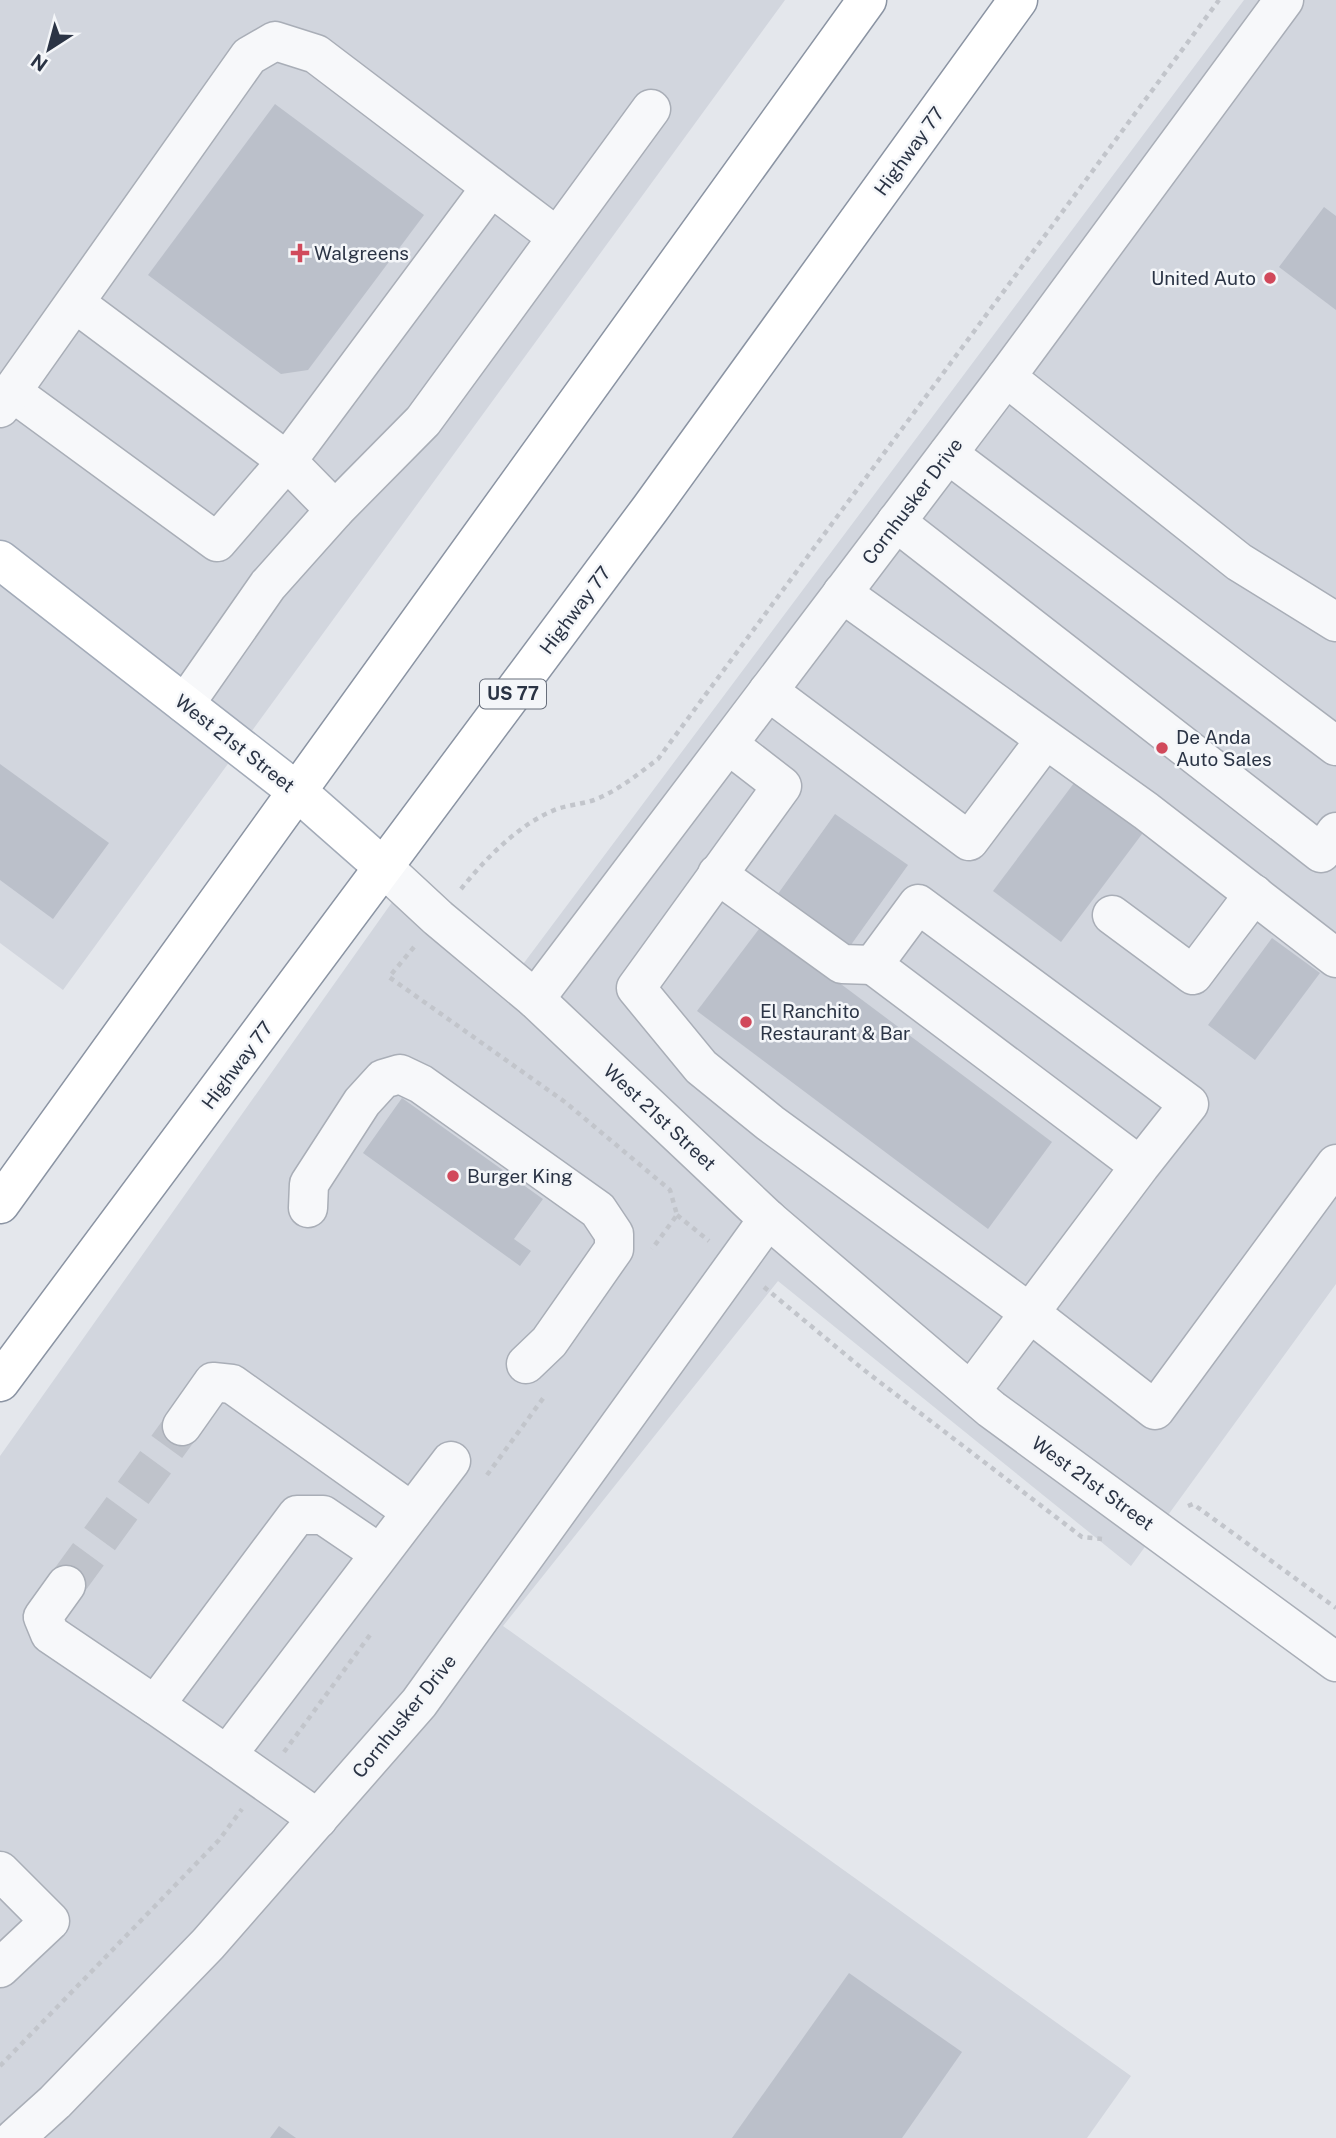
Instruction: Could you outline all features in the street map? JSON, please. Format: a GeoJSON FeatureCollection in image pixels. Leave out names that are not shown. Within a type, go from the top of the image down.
{"type":"FeatureCollection","features":[{"type":"Feature","properties":{"kind":"main road"},"geometry":{"type":"LineString","coordinates":[[0,1204],[299,793],[867,0]]}},
{"type":"Feature","properties":{"kind":"main road","name":"Highway 77"},"geometry":{"type":"LineString","coordinates":[[0,1382],[650,509],[1018,0]]}},
{"type":"Feature","properties":{"kind":"main road","name":"West 21st Street"},"geometry":{"type":"LineString","coordinates":[[0,560],[299,793],[383,867]]}},
{"type":"Feature","properties":{"kind":"street","name":"Cornhusker Drive"},"geometry":{"type":"LineString","coordinates":[[535,999],[1006,377],[1284,0]]}},
{"type":"Feature","properties":{"kind":"street"},"geometry":{"type":"LineString","coordinates":[[491,187],[287,461],[217,542],[6,400],[249,56],[275,41],[316,54],[557,237]]}},
{"type":"Feature","properties":{"kind":"street"},"geometry":{"type":"LineString","coordinates":[[185,704],[268,585],[335,510],[423,421],[651,109]]}},
{"type":"Feature","properties":{"kind":"street"},"geometry":{"type":"LineString","coordinates":[[75,303],[287,461],[335,510]]}},
{"type":"Feature","properties":{"kind":"street"},"geometry":{"type":"LineString","coordinates":[[1006,377],[1240,562],[1336,622]]}},
{"type":"Feature","properties":{"kind":"street"},"geometry":{"type":"LineString","coordinates":[[948,453],[1336,746]]}},
{"type":"Feature","properties":{"kind":"street"},"geometry":{"type":"LineString","coordinates":[[896,522],[1321,853],[1336,832]]}},
{"type":"Feature","properties":{"kind":"street"},"geometry":{"type":"LineString","coordinates":[[842,593],[1254,894],[1336,958]]}},
{"type":"Feature","properties":{"kind":"street"},"geometry":{"type":"LineString","coordinates":[[768,691],[969,841],[1045,740]]}},
{"type":"Feature","properties":{"kind":"street"},"geometry":{"type":"LineString","coordinates":[[729,746],[782,786],[636,988],[701,1067],[782,1131],[1030,1313],[1155,1410],[1336,1164]]}},
{"type":"Feature","properties":{"kind":"street","name":"West 21st Street"},"geometry":{"type":"LineString","coordinates":[[383,867],[438,918],[535,999],[768,1219],[971,1391],[1334,1661]]}},
{"type":"Feature","properties":{"kind":"street"},"geometry":{"type":"LineString","coordinates":[[717,874],[842,964],[873,965],[1140,1166]]}},
{"type":"Feature","properties":{"kind":"street"},"geometry":{"type":"LineString","coordinates":[[1112,915],[1193,975],[1254,894]]}},
{"type":"Feature","properties":{"kind":"street"},"geometry":{"type":"LineString","coordinates":[[873,965],[918,904],[1189,1104],[971,1391]]}},
{"type":"Feature","properties":{"kind":"street"},"geometry":{"type":"LineString","coordinates":[[308,1208],[309,1184],[362,1102],[383,1079],[400,1074],[421,1084],[598,1210],[614,1234],[614,1249],[549,1342],[526,1364]]}},
{"type":"Feature","properties":{"kind":"street","name":"Cornhusker Drive"},"geometry":{"type":"LineString","coordinates":[[12,2129],[55,2102],[208,1944],[419,1703],[768,1219]]}},
{"type":"Feature","properties":{"kind":"street"},"geometry":{"type":"LineString","coordinates":[[182,1426],[213,1382],[232,1384],[412,1511]]}},
{"type":"Feature","properties":{"kind":"street"},"geometry":{"type":"LineString","coordinates":[[227,1755],[451,1461]]}},
{"type":"Feature","properties":{"kind":"street"},"geometry":{"type":"LineString","coordinates":[[155,1705],[297,1515],[323,1515],[379,1553]]}},
{"type":"Feature","properties":{"kind":"street"},"geometry":{"type":"LineString","coordinates":[[66,1585],[43,1617],[50,1634],[318,1819]]}},
{"type":"Feature","properties":{"kind":"street"},"geometry":{"type":"LineString","coordinates":[[0,1871],[50,1921],[0,1968]]}},
{"type":"Feature","properties":{"kind":"shaded area"},"geometry":{"type":"Polygon","coordinates":[[[0,0],[785,0],[63,990],[0,943],[0,0]]]}},
{"type":"Feature","properties":{"kind":"shaded area"},"geometry":{"type":"Polygon","coordinates":[[[1244,0],[1336,0],[1336,1284],[1131,1566],[778,1281],[503,1626],[1131,2076],[1087,2138],[0,2138],[0,1456],[395,898],[500,995],[1244,0]]]}},
{"type":"Feature","properties":{"kind":"building","name":"Walgreens"},"geometry":{"type":"Polygon","coordinates":[[[275,104],[424,215],[308,370],[281,374],[148,275],[275,104]]]}},
{"type":"Feature","properties":{"kind":"building"},"geometry":{"type":"Polygon","coordinates":[[[1324,207],[1336,216],[1336,310],[1279,267],[1324,207]]]}},
{"type":"Feature","properties":{"kind":"building"},"geometry":{"type":"Polygon","coordinates":[[[0,764],[109,843],[53,919],[0,880],[0,764]]]}},
{"type":"Feature","properties":{"kind":"building"},"geometry":{"type":"Polygon","coordinates":[[[1080,775],[1148,826],[1061,942],[993,891],[1080,775]]]}},
{"type":"Feature","properties":{"kind":"building"},"geometry":{"type":"Polygon","coordinates":[[[835,814],[908,865],[848,949],[775,898],[835,814]]]}},
{"type":"Feature","properties":{"kind":"building"},"geometry":{"type":"Polygon","coordinates":[[[762,925],[1052,1142],[988,1229],[697,1011],[762,925]]]}},
{"type":"Feature","properties":{"kind":"building"},"geometry":{"type":"Polygon","coordinates":[[[1272,938],[1320,973],[1255,1060],[1208,1025],[1272,938]]]}},
{"type":"Feature","properties":{"kind":"building","name":"Burger King"},"geometry":{"type":"Polygon","coordinates":[[[402,1098],[543,1199],[514,1239],[531,1251],[520,1266],[363,1153],[402,1098]]]}},
{"type":"Feature","properties":{"kind":"building"},"geometry":{"type":"Polygon","coordinates":[[[849,1973],[962,2052],[902,2138],[732,2138],[849,1973]]]}},
{"type":"Feature","properties":{"kind":"building"},"geometry":{"type":"Polygon","coordinates":[[[279,2126],[296,2138],[270,2138],[279,2126]]]}},
{"type":"Feature","properties":{"kind":"tunnel"},"geometry":{"type":"LineString","coordinates":[[66,1585],[182,1426]]}},
{"type":"Feature","properties":{"kind":"place","name":"Walgreens"},"geometry":{"type":"Point","coordinates":[300,253]}},
{"type":"Feature","properties":{"kind":"place","name":"United Auto"},"geometry":{"type":"Point","coordinates":[1270,278]}},
{"type":"Feature","properties":{"kind":"place","name":"De Anda Auto Sales"},"geometry":{"type":"Point","coordinates":[1162,748]}},
{"type":"Feature","properties":{"kind":"place","name":"El Ranchito Restaurant & Bar"},"geometry":{"type":"Point","coordinates":[746,1022]}},
{"type":"Feature","properties":{"kind":"place","name":"Burger King"},"geometry":{"type":"Point","coordinates":[453,1176]}}]}
